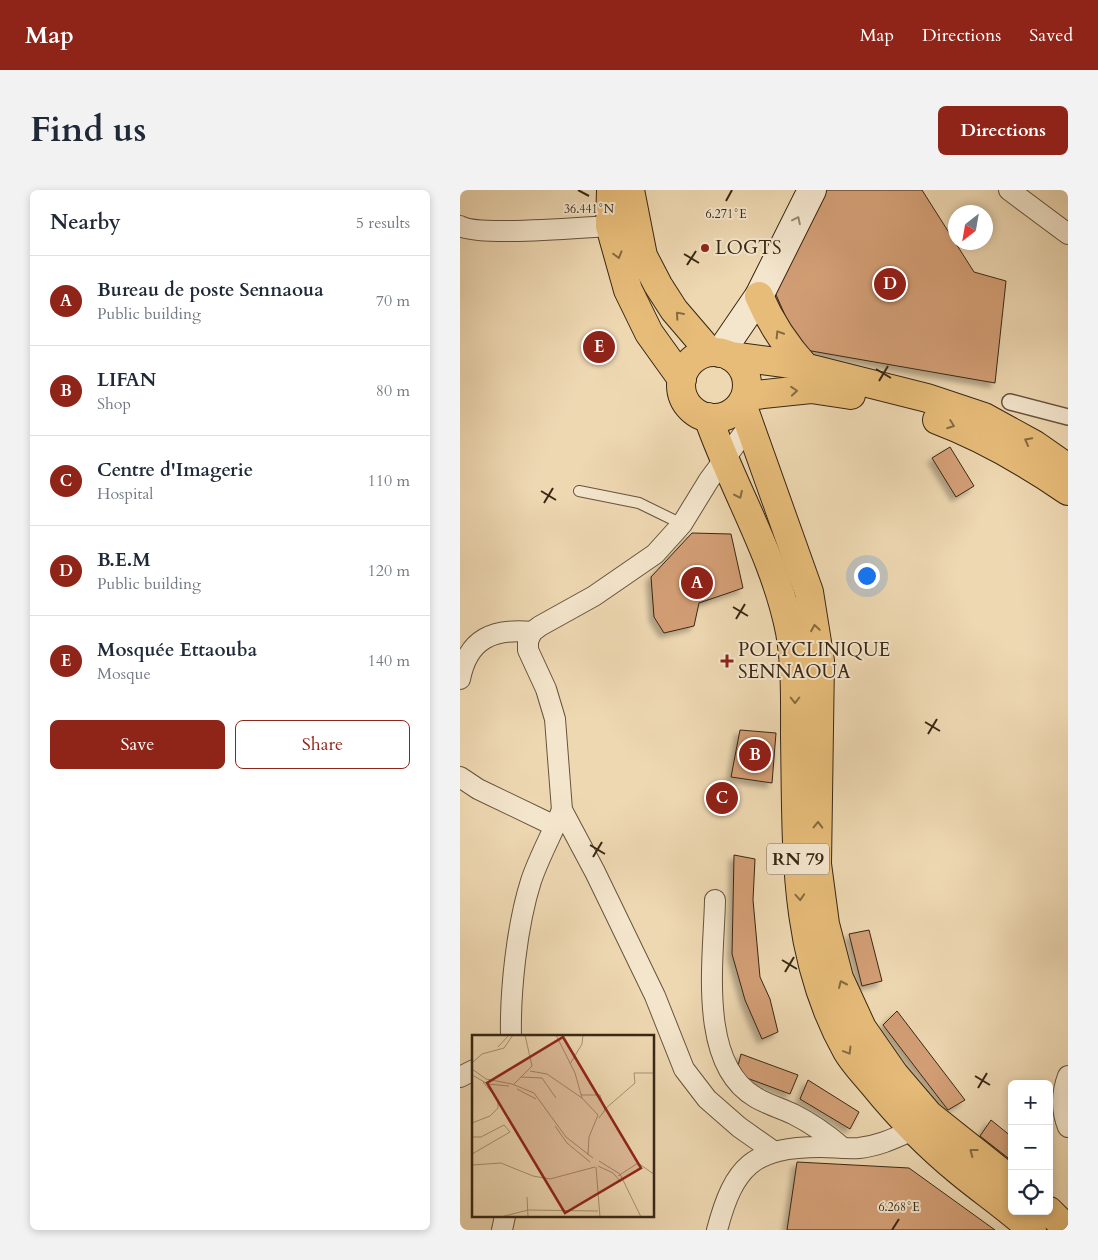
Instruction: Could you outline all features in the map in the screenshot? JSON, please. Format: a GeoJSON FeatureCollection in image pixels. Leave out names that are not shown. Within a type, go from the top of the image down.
{"type":"FeatureCollection","features":[{"type":"Feature","properties":{"kind":"main road"},"geometry":{"type":"LineString","coordinates":[[611,190],[610,226],[628,290],[649,333],[682,379],[685,400],[698,414],[708,417],[730,414],[811,389],[830,391],[914,412],[968,432],[1029,464],[1068,491]]}},
{"type":"Feature","properties":{"kind":"main road"},"geometry":{"type":"LineString","coordinates":[[630,190],[643,256],[658,285],[674,310],[720,353],[743,369],[746,377],[745,409]]}},
{"type":"Feature","properties":{"kind":"main road"},"geometry":{"type":"LineString","coordinates":[[720,353],[759,296],[812,190]]}},
{"type":"Feature","properties":{"kind":"main road"},"geometry":{"type":"LineString","coordinates":[[759,296],[781,338],[806,368]]}},
{"type":"Feature","properties":{"kind":"main road"},"geometry":{"type":"LineString","coordinates":[[682,379],[692,361],[720,353],[806,368],[927,398],[984,417],[1035,445],[1068,468]]}},
{"type":"Feature","properties":{"kind":"main road","name":"RN 79"},"geometry":{"type":"LineString","coordinates":[[745,409],[809,592],[820,660],[817,864],[825,924],[839,978],[862,1028],[894,1074],[929,1115],[1008,1178]]}},
{"type":"Feature","properties":{"kind":"main road","name":"RN 79"},"geometry":{"type":"LineString","coordinates":[[708,417],[723,460],[779,585],[790,633],[795,679],[797,851],[802,916],[812,964],[825,1008],[848,1054],[913,1130],[959,1171],[1032,1230]]}},
{"type":"Feature","properties":{"kind":"main road"},"geometry":{"type":"LineString","coordinates":[[1053,1215],[1068,1230]]}},
{"type":"Feature","properties":{"kind":"street"},"geometry":{"type":"LineString","coordinates":[[1009,190],[1068,234]]}},
{"type":"Feature","properties":{"kind":"street"},"geometry":{"type":"LineString","coordinates":[[460,226],[470,230],[511,230],[610,226],[635,216]]}},
{"type":"Feature","properties":{"kind":"street"},"geometry":{"type":"LineString","coordinates":[[1010,402],[1068,417]]}},
{"type":"Feature","properties":{"kind":"street"},"geometry":{"type":"LineString","coordinates":[[511,1035],[513,981],[525,906],[531,880],[558,818],[555,719],[546,689],[528,650],[528,641],[532,632],[594,596],[655,554],[682,524],[723,460],[745,409]]}},
{"type":"Feature","properties":{"kind":"street"},"geometry":{"type":"LineString","coordinates":[[462,669],[469,655],[483,637],[510,629],[532,632]]}},
{"type":"Feature","properties":{"kind":"street"},"geometry":{"type":"LineString","coordinates":[[460,777],[478,789],[558,818],[595,872],[655,996],[684,1069],[707,1099],[739,1127],[772,1151]]}},
{"type":"Feature","properties":{"kind":"street"},"geometry":{"type":"LineString","coordinates":[[715,900],[713,995],[718,1044],[726,1065],[735,1080],[753,1096],[795,1116],[828,1135],[844,1148]]}},
{"type":"Feature","properties":{"kind":"street"},"geometry":{"type":"LineString","coordinates":[[460,1077],[472,1071]]}},
{"type":"Feature","properties":{"kind":"street"},"geometry":{"type":"LineString","coordinates":[[1068,1076],[1063,1090],[1064,1117],[1068,1126]]}},
{"type":"Feature","properties":{"kind":"street"},"geometry":{"type":"LineString","coordinates":[[717,1230],[733,1186],[742,1172],[757,1158],[772,1151],[818,1147],[844,1148],[878,1144],[913,1130]]}},
{"type":"Feature","properties":{"kind":"lane"},"geometry":{"type":"LineString","coordinates":[[579,491],[639,503],[682,524]]}},
{"type":"Feature","properties":{"kind":"building"},"geometry":{"type":"Polygon","coordinates":[[[822,190],[922,190],[948,231],[948,250],[960,250],[974,272],[1006,281],[995,383],[800,349],[773,288],[822,190]]]}},
{"type":"Feature","properties":{"kind":"building"},"geometry":{"type":"Polygon","coordinates":[[[950,447],[974,486],[956,497],[932,458],[950,447]]]}},
{"type":"Feature","properties":{"kind":"building"},"geometry":{"type":"Polygon","coordinates":[[[692,533],[731,534],[743,588],[699,603],[694,626],[664,633],[654,617],[651,577],[692,533]]]}},
{"type":"Feature","properties":{"kind":"building"},"geometry":{"type":"Polygon","coordinates":[[[740,730],[776,733],[772,783],[731,777],[740,730]]]}},
{"type":"Feature","properties":{"kind":"building"},"geometry":{"type":"Polygon","coordinates":[[[734,855],[755,859],[753,900],[760,977],[770,999],[778,1032],[762,1039],[745,1000],[732,954],[734,855]]]}},
{"type":"Feature","properties":{"kind":"building"},"geometry":{"type":"Polygon","coordinates":[[[869,930],[882,981],[862,986],[849,934],[869,930]]]}},
{"type":"Feature","properties":{"kind":"building"},"geometry":{"type":"Polygon","coordinates":[[[897,1011],[965,1100],[948,1110],[883,1025],[897,1011]]]}},
{"type":"Feature","properties":{"kind":"building"},"geometry":{"type":"Polygon","coordinates":[[[741,1054],[798,1075],[790,1094],[736,1074],[741,1054]]]}},
{"type":"Feature","properties":{"kind":"building"},"geometry":{"type":"Polygon","coordinates":[[[808,1080],[859,1112],[850,1129],[800,1099],[808,1080]]]}},
{"type":"Feature","properties":{"kind":"building"},"geometry":{"type":"Polygon","coordinates":[[[991,1120],[1008,1134],[1008,1158],[980,1136],[991,1120]]]}},
{"type":"Feature","properties":{"kind":"building"},"geometry":{"type":"Polygon","coordinates":[[[797,1162],[909,1168],[995,1230],[787,1230],[797,1162]]]}},
{"type":"Feature","properties":{"kind":"place","name":"LOGTS"},"geometry":{"type":"Point","coordinates":[705,248]}},
{"type":"Feature","properties":{"kind":"place","name":"B.E.M"},"geometry":{"type":"Point","coordinates":[890,284]}},
{"type":"Feature","properties":{"kind":"place","name":"Mosquée Ettaouba"},"geometry":{"type":"Point","coordinates":[599,347]}},
{"type":"Feature","properties":{"kind":"place","name":"Bureau de poste Sennaoua"},"geometry":{"type":"Point","coordinates":[697,583]}},
{"type":"Feature","properties":{"kind":"place","name":"POLYCLINIQUE SENNAOUA"},"geometry":{"type":"Point","coordinates":[727,661]}},
{"type":"Feature","properties":{"kind":"place","name":"LIFAN"},"geometry":{"type":"Point","coordinates":[755,755]}},
{"type":"Feature","properties":{"kind":"place","name":"Centre d'Imagerie"},"geometry":{"type":"Point","coordinates":[722,798]}}]}
